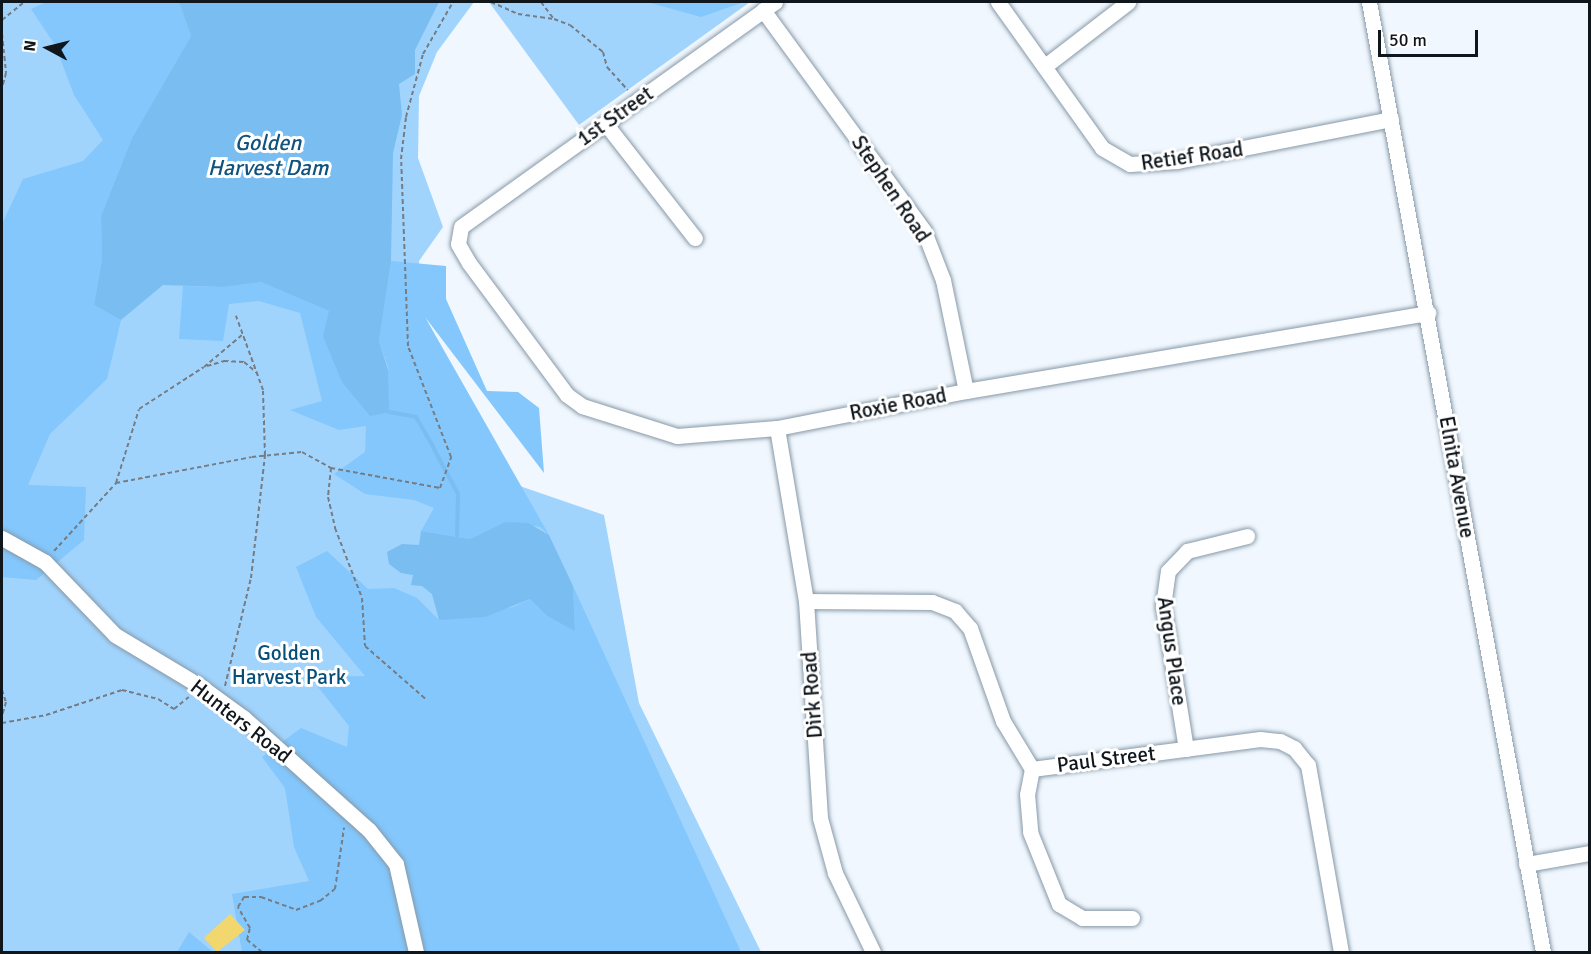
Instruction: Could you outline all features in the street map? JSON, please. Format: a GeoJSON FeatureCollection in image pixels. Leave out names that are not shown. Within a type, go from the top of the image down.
{"type":"FeatureCollection","features":[{"type":"Feature","properties":{"kind":"street","name":"Retief Road"},"geometry":{"type":"LineString","coordinates":[[998,2],[1102,148],[1130,164],[1177,161],[1391,119]]}},
{"type":"Feature","properties":{"kind":"street"},"geometry":{"type":"LineString","coordinates":[[1045,66],[1128,2]]}},
{"type":"Feature","properties":{"kind":"street","name":"Elnita Avenue"},"geometry":{"type":"LineString","coordinates":[[1369,2],[1428,313],[1543,952]]}},
{"type":"Feature","properties":{"kind":"street","name":"1st Street"},"geometry":{"type":"LineString","coordinates":[[459,234],[470,218],[769,6]]}},
{"type":"Feature","properties":{"kind":"street","name":"Stephen Road"},"geometry":{"type":"LineString","coordinates":[[769,6],[924,231],[943,280],[966,391]]}},
{"type":"Feature","properties":{"kind":"street"},"geometry":{"type":"LineString","coordinates":[[605,123],[695,238]]}},
{"type":"Feature","properties":{"kind":"street","name":"Roxie Road"},"geometry":{"type":"LineString","coordinates":[[459,234],[459,244],[476,273],[562,389],[582,406],[676,436],[777,428],[966,391],[1428,313]]}},
{"type":"Feature","properties":{"kind":"street","name":"Dirk Road"},"geometry":{"type":"LineString","coordinates":[[777,428],[806,601],[820,818],[835,873],[873,952]]}},
{"type":"Feature","properties":{"kind":"street","name":"Angus Place"},"geometry":{"type":"LineString","coordinates":[[1186,748],[1163,606],[1165,580],[1168,572],[1187,551],[1247,536]]}},
{"type":"Feature","properties":{"kind":"street","name":"Hunters Road"},"geometry":{"type":"LineString","coordinates":[[2,538],[45,562],[115,635],[200,686],[260,732],[386,847],[396,864],[416,952]]}},
{"type":"Feature","properties":{"kind":"street","name":"Paul Street"},"geometry":{"type":"LineString","coordinates":[[806,601],[932,602],[955,611],[970,628],[1003,721],[1032,769],[1260,739],[1280,741],[1302,754],[1313,787],[1341,952]]}},
{"type":"Feature","properties":{"kind":"street"},"geometry":{"type":"LineString","coordinates":[[1032,769],[1027,794],[1030,832],[1059,904],[1082,918],[1132,918]]}},
{"type":"Feature","properties":{"kind":"street"},"geometry":{"type":"LineString","coordinates":[[1526,864],[1590,853]]}},
{"type":"Feature","properties":{"kind":"path"},"geometry":{"type":"LineString","coordinates":[[2,20],[24,2]]}},
{"type":"Feature","properties":{"kind":"path"},"geometry":{"type":"LineString","coordinates":[[116,483],[265,455],[302,452],[331,468],[440,488],[451,457],[408,346],[401,159],[406,117],[418,72],[453,2]]}},
{"type":"Feature","properties":{"kind":"path"},"geometry":{"type":"LineString","coordinates":[[491,2],[518,14],[555,19],[570,25],[603,52],[607,67],[626,87],[634,103]]}},
{"type":"Feature","properties":{"kind":"path"},"geometry":{"type":"LineString","coordinates":[[541,2],[555,19]]}},
{"type":"Feature","properties":{"kind":"path"},"geometry":{"type":"LineString","coordinates":[[2,34],[6,73],[2,88]]}},
{"type":"Feature","properties":{"kind":"path"},"geometry":{"type":"LineString","coordinates":[[219,701],[231,668],[251,578],[265,455],[263,390],[236,316]]}},
{"type":"Feature","properties":{"kind":"path"},"geometry":{"type":"LineString","coordinates":[[45,562],[76,523],[116,483],[139,410],[204,367],[242,334]]}},
{"type":"Feature","properties":{"kind":"path"},"geometry":{"type":"LineString","coordinates":[[204,367],[235,361],[244,362],[257,373]]}},
{"type":"Feature","properties":{"kind":"path"},"geometry":{"type":"LineString","coordinates":[[331,468],[328,497],[335,528],[362,598],[365,646],[427,700]]}},
{"type":"Feature","properties":{"kind":"path"},"geometry":{"type":"LineString","coordinates":[[2,723],[46,715],[122,690],[158,699],[174,709],[200,686]]}},
{"type":"Feature","properties":{"kind":"path"},"geometry":{"type":"LineString","coordinates":[[2,690],[6,702],[2,716]]}},
{"type":"Feature","properties":{"kind":"path"},"geometry":{"type":"LineString","coordinates":[[262,952],[247,939],[250,928],[241,919],[238,907],[244,897],[261,897],[296,910],[320,901],[335,889],[342,854],[344,810]]}},
{"type":"Feature","properties":{"kind":"green space","name":"Golden Harvest Park"},"geometry":{"type":"Polygon","coordinates":[[[2,2],[474,2],[437,52],[419,96],[418,158],[443,227],[419,261],[422,311],[511,483],[604,515],[639,703],[761,952],[2,952],[2,2]]]}},
{"type":"Feature","properties":{"kind":"green space"},"geometry":{"type":"Polygon","coordinates":[[[489,2],[750,2],[579,125],[489,2]]]}},
{"type":"Feature","properties":{"kind":"shaded area"},"geometry":{"type":"Polygon","coordinates":[[[46,2],[179,2],[191,36],[132,138],[101,216],[102,259],[94,305],[121,320],[107,379],[50,434],[28,485],[86,487],[84,540],[36,580],[2,577],[2,224],[23,179],[83,161],[103,140],[74,95],[55,45],[31,9],[46,2]]]}},
{"type":"Feature","properties":{"kind":"shaded area"},"geometry":{"type":"Polygon","coordinates":[[[647,2],[744,2],[701,17],[647,2]]]}},
{"type":"Feature","properties":{"kind":"shaded area"},"geometry":{"type":"Polygon","coordinates":[[[391,261],[446,266],[446,299],[487,391],[518,392],[539,408],[544,473],[425,317],[549,535],[540,527],[505,522],[470,539],[421,531],[434,508],[414,500],[365,494],[334,474],[365,452],[366,426],[339,430],[290,410],[322,401],[300,313],[259,301],[229,304],[223,341],[179,339],[183,286],[224,287],[261,282],[329,311],[389,370],[379,341],[391,261]]]}},
{"type":"Feature","properties":{"kind":"shaded area"},"geometry":{"type":"Polygon","coordinates":[[[327,551],[368,589],[394,588],[417,598],[439,620],[513,607],[530,599],[547,616],[575,630],[573,586],[741,952],[242,952],[232,894],[309,881],[294,847],[285,788],[262,757],[301,728],[347,747],[349,726],[310,677],[365,676],[316,617],[296,567],[327,551]]]}},
{"type":"Feature","properties":{"kind":"shaded area"},"geometry":{"type":"Polygon","coordinates":[[[189,932],[213,952],[177,952],[189,932]]]}},
{"type":"Feature","properties":{"kind":"water","name":"Golden Harvest Dam"},"geometry":{"type":"Polygon","coordinates":[[[179,2],[439,2],[415,50],[415,74],[399,84],[402,115],[393,153],[391,261],[379,341],[388,370],[389,412],[370,416],[342,382],[323,336],[329,311],[261,282],[224,287],[163,285],[121,320],[94,305],[102,259],[101,216],[132,138],[191,36],[179,2]]]}},
{"type":"Feature","properties":{"kind":"water"},"geometry":{"type":"Polygon","coordinates":[[[505,522],[528,523],[549,535],[573,586],[575,631],[547,616],[530,599],[485,617],[439,620],[432,594],[422,586],[411,585],[413,575],[401,573],[389,564],[387,552],[402,544],[419,545],[421,531],[470,539],[505,522]]]}},
{"type":"Feature","properties":{"kind":"building"},"geometry":{"type":"Polygon","coordinates":[[[230,914],[245,930],[217,952],[204,938],[230,914]]]}},
{"type":"Feature","properties":{"kind":"waterway"},"geometry":{"type":"LineString","coordinates":[[389,412],[416,417],[433,447],[458,494],[457,535]]}}]}
